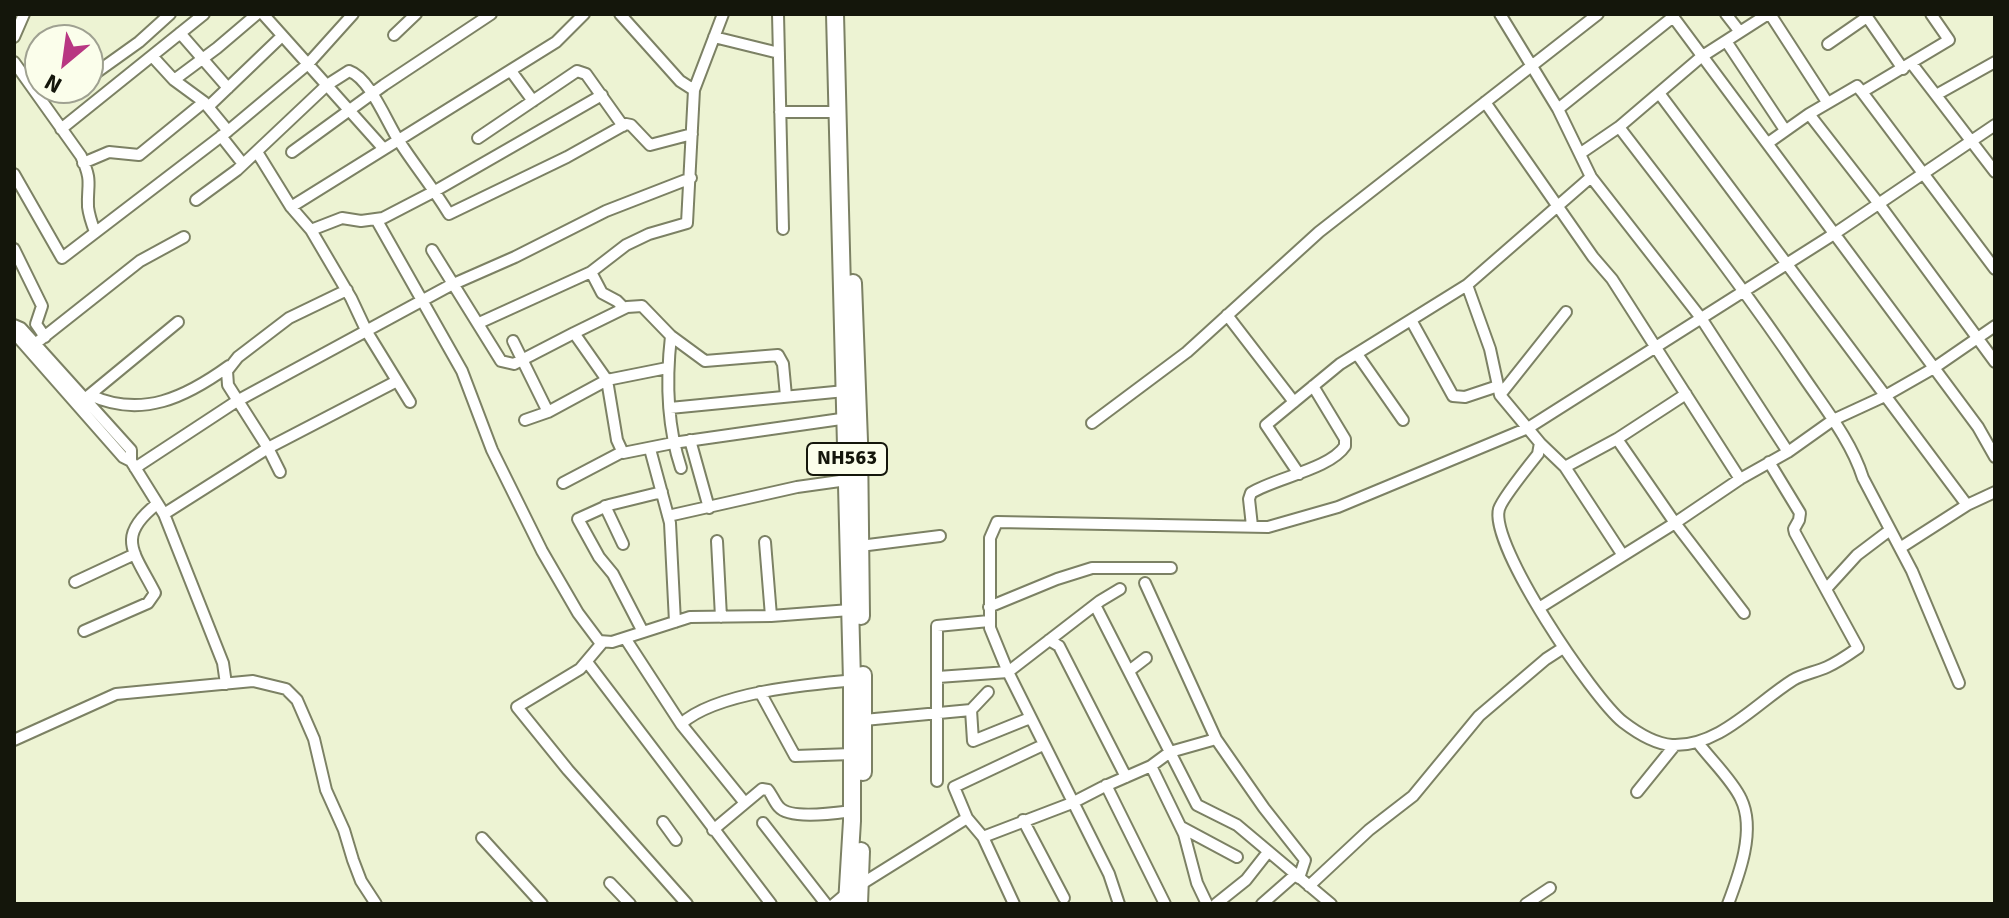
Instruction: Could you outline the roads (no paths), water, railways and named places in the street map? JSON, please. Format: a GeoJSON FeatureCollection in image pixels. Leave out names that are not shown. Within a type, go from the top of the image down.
{"type":"FeatureCollection","features":[{"type":"Feature","properties":{"kind":"highway","name":"NH563"},"geometry":{"type":"LineString","coordinates":[[835,14],[845,391],[852,417],[847,480],[850,610],[864,720],[853,897]]}},
{"type":"Feature","properties":{"kind":"highway","name":"NH563"},"geometry":{"type":"LineString","coordinates":[[846,14],[852,417],[860,546],[858,680],[852,754],[853,897]]}},
{"type":"Feature","properties":{"kind":"street"},"geometry":{"type":"LineString","coordinates":[[14,37],[24,14]]}},
{"type":"Feature","properties":{"kind":"street"},"geometry":{"type":"LineString","coordinates":[[104,67],[139,42],[170,14]]}},
{"type":"Feature","properties":{"kind":"street"},"geometry":{"type":"LineString","coordinates":[[61,129],[204,14]]}},
{"type":"Feature","properties":{"kind":"street"},"geometry":{"type":"LineString","coordinates":[[174,80],[260,14],[383,148]]}},
{"type":"Feature","properties":{"kind":"street"},"geometry":{"type":"LineString","coordinates":[[14,174],[62,258],[224,134],[308,64],[353,14]]}},
{"type":"Feature","properties":{"kind":"street"},"geometry":{"type":"LineString","coordinates":[[394,35],[416,14]]}},
{"type":"Feature","properties":{"kind":"street"},"geometry":{"type":"LineString","coordinates":[[292,152],[491,14]]}},
{"type":"Feature","properties":{"kind":"street"},"geometry":{"type":"LineString","coordinates":[[291,207],[556,42],[584,14]]}},
{"type":"Feature","properties":{"kind":"street"},"geometry":{"type":"LineString","coordinates":[[620,14],[680,81],[694,90]]}},
{"type":"Feature","properties":{"kind":"street"},"geometry":{"type":"LineString","coordinates":[[479,323],[591,272],[626,245],[649,234],[687,223],[694,90],[723,14]]}},
{"type":"Feature","properties":{"kind":"street"},"geometry":{"type":"LineString","coordinates":[[778,14],[783,229]]}},
{"type":"Feature","properties":{"kind":"street"},"geometry":{"type":"LineString","coordinates":[[1501,14],[1558,109],[1591,177],[1701,318],[1788,452]]}},
{"type":"Feature","properties":{"kind":"street"},"geometry":{"type":"LineString","coordinates":[[1092,423],[1187,352],[1319,232],[1531,63],[1598,14]]}},
{"type":"Feature","properties":{"kind":"street"},"geometry":{"type":"LineString","coordinates":[[1726,14],[1740,32]]}},
{"type":"Feature","properties":{"kind":"street"},"geometry":{"type":"LineString","coordinates":[[1581,153],[1619,127],[1701,57],[1769,14],[1827,102]]}},
{"type":"Feature","properties":{"kind":"street"},"geometry":{"type":"LineString","coordinates":[[1862,92],[1949,40],[1931,14]]}},
{"type":"Feature","properties":{"kind":"street"},"geometry":{"type":"LineString","coordinates":[[1558,109],[1672,15],[1978,427],[1995,457]]}},
{"type":"Feature","properties":{"kind":"street"},"geometry":{"type":"LineString","coordinates":[[1828,44],[1866,16],[1936,95],[1995,172]]}},
{"type":"Feature","properties":{"kind":"street"},"geometry":{"type":"LineString","coordinates":[[180,33],[228,88]]}},
{"type":"Feature","properties":{"kind":"street"},"geometry":{"type":"LineString","coordinates":[[83,163],[118,150],[139,155],[228,88],[282,36]]}},
{"type":"Feature","properties":{"kind":"street"},"geometry":{"type":"LineString","coordinates":[[714,37],[779,53]]}},
{"type":"Feature","properties":{"kind":"street"},"geometry":{"type":"LineString","coordinates":[[1726,41],[1785,130]]}},
{"type":"Feature","properties":{"kind":"street"},"geometry":{"type":"LineString","coordinates":[[152,56],[174,80],[206,104],[243,164]]}},
{"type":"Feature","properties":{"kind":"street"},"geometry":{"type":"LineString","coordinates":[[14,62],[83,163],[90,182],[88,211],[95,232]]}},
{"type":"Feature","properties":{"kind":"street"},"geometry":{"type":"LineString","coordinates":[[1936,95],[1995,62]]}},
{"type":"Feature","properties":{"kind":"street"},"geometry":{"type":"LineString","coordinates":[[196,200],[257,152],[327,85],[349,71],[353,71],[372,94],[398,139],[449,214],[567,157],[626,124],[631,125],[650,145],[692,134]]}},
{"type":"Feature","properties":{"kind":"street"},"geometry":{"type":"LineString","coordinates":[[511,71],[533,101]]}},
{"type":"Feature","properties":{"kind":"street"},"geometry":{"type":"LineString","coordinates":[[478,138],[577,71],[586,74],[623,126]]}},
{"type":"Feature","properties":{"kind":"street"},"geometry":{"type":"LineString","coordinates":[[1768,143],[1827,102],[1857,86],[1995,269]]}},
{"type":"Feature","properties":{"kind":"street"},"geometry":{"type":"LineString","coordinates":[[1659,93],[1967,505]]}},
{"type":"Feature","properties":{"kind":"street"},"geometry":{"type":"LineString","coordinates":[[311,230],[342,218],[376,219],[435,191],[602,95]]}},
{"type":"Feature","properties":{"kind":"street"},"geometry":{"type":"LineString","coordinates":[[1485,102],[1612,279],[1740,479]]}},
{"type":"Feature","properties":{"kind":"street"},"geometry":{"type":"LineString","coordinates":[[780,112],[838,112]]}},
{"type":"Feature","properties":{"kind":"street"},"geometry":{"type":"LineString","coordinates":[[1809,114],[1995,362]]}},
{"type":"Feature","properties":{"kind":"street"},"geometry":{"type":"LineString","coordinates":[[1119,904],[1109,874],[1043,745],[990,628],[990,538],[997,522],[1268,527],[1338,507],[1528,428],[1834,234],[1995,125]]}},
{"type":"Feature","properties":{"kind":"street"},"geometry":{"type":"LineString","coordinates":[[1619,127],[1745,291],[1833,420],[1900,548],[1959,683]]}},
{"type":"Feature","properties":{"kind":"street"},"geometry":{"type":"LineString","coordinates":[[257,152],[291,207],[311,230],[410,402]]}},
{"type":"Feature","properties":{"kind":"street"},"geometry":{"type":"LineString","coordinates":[[1299,474],[1266,425],[1357,354],[1467,285],[1591,177]]}},
{"type":"Feature","properties":{"kind":"street"},"geometry":{"type":"LineString","coordinates":[[133,465],[237,401],[453,284],[606,211],[691,178]]}},
{"type":"Feature","properties":{"kind":"street"},"geometry":{"type":"LineString","coordinates":[[376,219],[462,371],[492,450],[529,526],[578,613],[602,643]]}},
{"type":"Feature","properties":{"kind":"street"},"geometry":{"type":"LineString","coordinates":[[31,340],[140,261],[184,237]]}},
{"type":"Feature","properties":{"kind":"street"},"geometry":{"type":"LineString","coordinates":[[14,249],[42,306],[36,324],[41,332]]}},
{"type":"Feature","properties":{"kind":"street"},"geometry":{"type":"LineString","coordinates":[[432,250],[501,361],[514,364],[624,308],[642,306],[671,336],[705,361],[778,355],[783,364],[786,396]]}},
{"type":"Feature","properties":{"kind":"street"},"geometry":{"type":"LineString","coordinates":[[591,272],[602,293],[624,308]]}},
{"type":"Feature","properties":{"kind":"street"},"geometry":{"type":"LineString","coordinates":[[1467,285],[1490,349],[1499,391],[1540,443],[1565,467],[1622,554]]}},
{"type":"Feature","properties":{"kind":"street"},"geometry":{"type":"LineString","coordinates":[[14,333],[84,400],[135,406],[159,402],[199,388],[289,318],[347,290]]}},
{"type":"Feature","properties":{"kind":"street"},"geometry":{"type":"LineString","coordinates":[[1411,320],[1453,396],[1465,397],[1499,391],[1566,312]]}},
{"type":"Feature","properties":{"kind":"street"},"geometry":{"type":"LineString","coordinates":[[1227,315],[1294,402]]}},
{"type":"Feature","properties":{"kind":"street"},"geometry":{"type":"LineString","coordinates":[[84,400],[178,322]]}},
{"type":"Feature","properties":{"kind":"street"},"geometry":{"type":"LineString","coordinates":[[14,325],[131,450],[133,465],[161,509],[226,677]]}},
{"type":"Feature","properties":{"kind":"street"},"geometry":{"type":"LineString","coordinates":[[1539,608],[1740,479],[1788,452],[1833,420],[1885,396],[1934,368],[1995,326]]}},
{"type":"Feature","properties":{"kind":"street"},"geometry":{"type":"LineString","coordinates":[[574,333],[607,380],[617,440],[622,452]]}},
{"type":"Feature","properties":{"kind":"street"},"geometry":{"type":"LineString","coordinates":[[671,336],[667,368],[670,408],[673,443],[681,468]]}},
{"type":"Feature","properties":{"kind":"street"},"geometry":{"type":"LineString","coordinates":[[513,341],[548,412]]}},
{"type":"Feature","properties":{"kind":"street"},"geometry":{"type":"LineString","coordinates":[[1357,354],[1403,420]]}},
{"type":"Feature","properties":{"kind":"street"},"geometry":{"type":"LineString","coordinates":[[230,365],[227,381],[280,472]]}},
{"type":"Feature","properties":{"kind":"street"},"geometry":{"type":"LineString","coordinates":[[525,420],[548,412],[607,380],[667,368]]}},
{"type":"Feature","properties":{"kind":"street"},"geometry":{"type":"LineString","coordinates":[[84,631],[154,598],[155,593],[135,554],[132,539],[133,528],[142,516],[161,509],[268,448],[397,381]]}},
{"type":"Feature","properties":{"kind":"street"},"geometry":{"type":"LineString","coordinates":[[1252,526],[1251,493],[1299,474],[1338,454],[1345,446],[1345,439],[1313,386]]}},
{"type":"Feature","properties":{"kind":"street"},"geometry":{"type":"LineString","coordinates":[[670,408],[845,391]]}},
{"type":"Feature","properties":{"kind":"street"},"geometry":{"type":"LineString","coordinates":[[1565,467],[1617,439],[1686,394]]}},
{"type":"Feature","properties":{"kind":"street"},"geometry":{"type":"LineString","coordinates":[[563,483],[622,452],[852,417]]}},
{"type":"Feature","properties":{"kind":"street"},"geometry":{"type":"LineString","coordinates":[[1617,439],[1675,523],[1744,613]]}},
{"type":"Feature","properties":{"kind":"street"},"geometry":{"type":"LineString","coordinates":[[690,440],[709,508]]}},
{"type":"Feature","properties":{"kind":"street"},"geometry":{"type":"LineString","coordinates":[[1540,443],[1538,454],[1499,509],[1500,528],[1512,559],[1563,648],[1622,721],[1662,744],[1699,744],[1764,704],[1794,680],[1841,660],[1858,648],[1794,529],[1800,513],[1769,462]]}},
{"type":"Feature","properties":{"kind":"street"},"geometry":{"type":"LineString","coordinates":[[650,449],[668,516],[675,622]]}},
{"type":"Feature","properties":{"kind":"street"},"geometry":{"type":"LineString","coordinates":[[668,516],[797,487],[847,480]]}},
{"type":"Feature","properties":{"kind":"street"},"geometry":{"type":"LineString","coordinates":[[643,632],[613,574],[578,521],[579,516],[605,506],[662,492]]}},
{"type":"Feature","properties":{"kind":"street"},"geometry":{"type":"LineString","coordinates":[[1900,548],[1967,505],[1995,492]]}},
{"type":"Feature","properties":{"kind":"street"},"geometry":{"type":"LineString","coordinates":[[605,506],[623,544]]}},
{"type":"Feature","properties":{"kind":"street"},"geometry":{"type":"LineString","coordinates":[[1826,589],[1857,555],[1890,530]]}},
{"type":"Feature","properties":{"kind":"street"},"geometry":{"type":"LineString","coordinates":[[860,546],[940,536]]}},
{"type":"Feature","properties":{"kind":"street"},"geometry":{"type":"LineString","coordinates":[[717,541],[721,617]]}},
{"type":"Feature","properties":{"kind":"street"},"geometry":{"type":"LineString","coordinates":[[765,542],[771,616]]}},
{"type":"Feature","properties":{"kind":"street"},"geometry":{"type":"LineString","coordinates":[[75,582],[135,554]]}},
{"type":"Feature","properties":{"kind":"street"},"geometry":{"type":"LineString","coordinates":[[989,607],[1092,568],[1171,568]]}},
{"type":"Feature","properties":{"kind":"street"},"geometry":{"type":"LineString","coordinates":[[1145,583],[1216,739],[1305,860],[1297,876],[1262,904]]}},
{"type":"Feature","properties":{"kind":"street"},"geometry":{"type":"LineString","coordinates":[[938,677],[1008,672],[1120,589]]}},
{"type":"Feature","properties":{"kind":"street"},"geometry":{"type":"LineString","coordinates":[[1095,605],[1197,805],[1237,825],[1331,904]]}},
{"type":"Feature","properties":{"kind":"street"},"geometry":{"type":"LineString","coordinates":[[687,904],[568,770],[517,707],[587,662],[602,643],[690,617],[771,616],[850,610]]}},
{"type":"Feature","properties":{"kind":"street"},"geometry":{"type":"LineString","coordinates":[[937,781],[937,626],[989,621]]}},
{"type":"Feature","properties":{"kind":"street"},"geometry":{"type":"LineString","coordinates":[[625,638],[681,724],[745,803]]}},
{"type":"Feature","properties":{"kind":"street"},"geometry":{"type":"LineString","coordinates":[[1049,640],[1059,646],[1126,777]]}},
{"type":"Feature","properties":{"kind":"street"},"geometry":{"type":"LineString","coordinates":[[1309,886],[1369,830],[1413,796],[1479,716],[1563,648]]}},
{"type":"Feature","properties":{"kind":"street"},"geometry":{"type":"LineString","coordinates":[[1129,671],[1146,658]]}},
{"type":"Feature","properties":{"kind":"street"},"geometry":{"type":"LineString","coordinates":[[587,662],[771,904]]}},
{"type":"Feature","properties":{"kind":"street"},"geometry":{"type":"LineString","coordinates":[[14,740],[116,694],[226,677],[286,689],[297,700],[314,739],[326,790],[344,830],[361,881],[376,904]]}},
{"type":"Feature","properties":{"kind":"street"},"geometry":{"type":"LineString","coordinates":[[681,724],[693,713],[760,692],[858,680]]}},
{"type":"Feature","properties":{"kind":"street"},"geometry":{"type":"LineString","coordinates":[[760,692],[795,756],[852,754]]}},
{"type":"Feature","properties":{"kind":"street"},"geometry":{"type":"LineString","coordinates":[[864,720],[971,710],[988,692]]}},
{"type":"Feature","properties":{"kind":"street"},"geometry":{"type":"LineString","coordinates":[[971,710],[973,741],[1030,718]]}},
{"type":"Feature","properties":{"kind":"street"},"geometry":{"type":"LineString","coordinates":[[983,837],[1072,803],[1151,766],[1170,752],[1216,739]]}},
{"type":"Feature","properties":{"kind":"street"},"geometry":{"type":"LineString","coordinates":[[1699,744],[1742,800],[1746,819],[1737,881],[1728,904]]}},
{"type":"Feature","properties":{"kind":"street"},"geometry":{"type":"LineString","coordinates":[[1014,904],[983,837],[967,818],[954,787],[1043,745]]}},
{"type":"Feature","properties":{"kind":"street"},"geometry":{"type":"LineString","coordinates":[[1637,792],[1675,745]]}},
{"type":"Feature","properties":{"kind":"street"},"geometry":{"type":"LineString","coordinates":[[1151,766],[1181,827],[1197,883],[1207,904]]}},
{"type":"Feature","properties":{"kind":"street"},"geometry":{"type":"LineString","coordinates":[[1106,785],[1165,904]]}},
{"type":"Feature","properties":{"kind":"street"},"geometry":{"type":"LineString","coordinates":[[713,830],[756,793],[766,789],[778,807],[787,813],[805,815],[852,811]]}},
{"type":"Feature","properties":{"kind":"street"},"geometry":{"type":"LineString","coordinates":[[834,904],[853,897],[967,818]]}},
{"type":"Feature","properties":{"kind":"street"},"geometry":{"type":"LineString","coordinates":[[1023,820],[1064,898]]}},
{"type":"Feature","properties":{"kind":"street"},"geometry":{"type":"LineString","coordinates":[[663,822],[676,840]]}},
{"type":"Feature","properties":{"kind":"street"},"geometry":{"type":"LineString","coordinates":[[763,823],[826,904]]}},
{"type":"Feature","properties":{"kind":"street"},"geometry":{"type":"LineString","coordinates":[[1181,827],[1237,857]]}},
{"type":"Feature","properties":{"kind":"street"},"geometry":{"type":"LineString","coordinates":[[482,838],[542,904]]}},
{"type":"Feature","properties":{"kind":"street"},"geometry":{"type":"LineString","coordinates":[[1216,904],[1246,880],[1268,852]]}},
{"type":"Feature","properties":{"kind":"street"},"geometry":{"type":"LineString","coordinates":[[610,883],[630,904]]}},
{"type":"Feature","properties":{"kind":"street"},"geometry":{"type":"LineString","coordinates":[[1526,904],[1550,888]]}}]}
